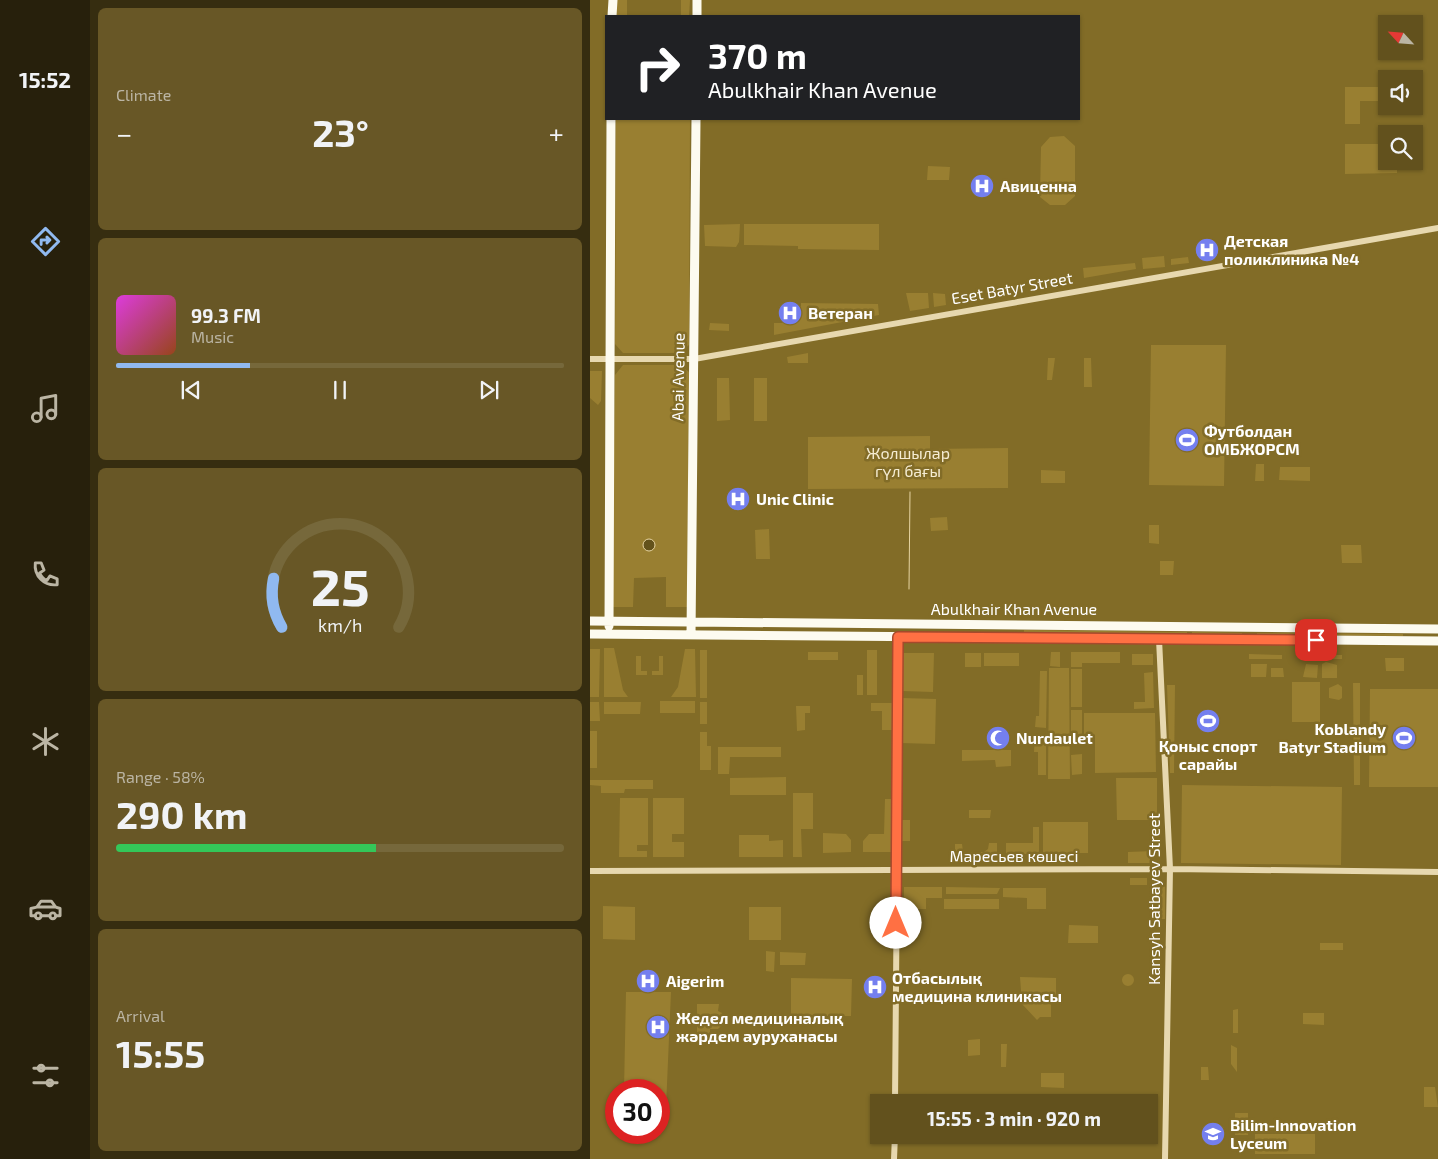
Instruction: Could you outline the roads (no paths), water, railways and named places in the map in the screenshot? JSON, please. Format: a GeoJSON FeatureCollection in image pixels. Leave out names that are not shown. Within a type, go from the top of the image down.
{"type":"FeatureCollection","features":[{"type":"Feature","properties":{"kind":"main road"},"geometry":{"type":"LineString","coordinates":[[612,15],[613,0]]}},
{"type":"Feature","properties":{"kind":"main road"},"geometry":{"type":"LineString","coordinates":[[697,0],[697,15]]}},
{"type":"Feature","properties":{"kind":"main road"},"geometry":{"type":"LineString","coordinates":[[609,634],[611,120]]}},
{"type":"Feature","properties":{"kind":"main road","name":"Abai Avenue"},"geometry":{"type":"LineString","coordinates":[[691,635],[696,120]]}},
{"type":"Feature","properties":{"kind":"main road","name":"Abulkhair Khan Avenue"},"geometry":{"type":"LineString","coordinates":[[590,621],[1438,629]]}},
{"type":"Feature","properties":{"kind":"main road"},"geometry":{"type":"LineString","coordinates":[[729,622],[729,636]]}},
{"type":"Feature","properties":{"kind":"main road"},"geometry":{"type":"LineString","coordinates":[[804,622],[804,636]]}},
{"type":"Feature","properties":{"kind":"main road"},"geometry":{"type":"LineString","coordinates":[[1015,624],[1015,638]]}},
{"type":"Feature","properties":{"kind":"main road"},"geometry":{"type":"LineString","coordinates":[[1248,626],[1248,640]]}},
{"type":"Feature","properties":{"kind":"main road","name":"Abulkhair Khan Avenue"},"geometry":{"type":"LineString","coordinates":[[590,634],[1438,641]]}},
{"type":"Feature","properties":{"kind":"street","name":"Eset Batyr Street"},"geometry":{"type":"LineString","coordinates":[[590,358],[694,359],[1438,228]]}},
{"type":"Feature","properties":{"kind":"street"},"geometry":{"type":"LineString","coordinates":[[895,1094],[898,637]]}},
{"type":"Feature","properties":{"kind":"street","name":"Kansyh Satbayev Street"},"geometry":{"type":"LineString","coordinates":[[1159,639],[1170,869],[1165,1159]]}},
{"type":"Feature","properties":{"kind":"street","name":"Маресьев көшесі"},"geometry":{"type":"LineString","coordinates":[[590,871],[1170,869],[1438,872]]}},
{"type":"Feature","properties":{"kind":"street"},"geometry":{"type":"LineString","coordinates":[[894,1144],[894,1159]]}},
{"type":"Feature","properties":{"kind":"waterway"},"geometry":{"type":"LineString","coordinates":[[909,589],[910,492]]}},
{"type":"Feature","properties":{"kind":"place","name":"Авиценна"},"geometry":{"type":"Point","coordinates":[982,186]}},
{"type":"Feature","properties":{"kind":"place","name":"Детская поликлиника №4"},"geometry":{"type":"Point","coordinates":[1207,250]}},
{"type":"Feature","properties":{"kind":"place","name":"Ветеран"},"geometry":{"type":"Point","coordinates":[790,313]}},
{"type":"Feature","properties":{"kind":"place","name":"Футболдан ОМБЖОРСМ"},"geometry":{"type":"Point","coordinates":[1187,440]}},
{"type":"Feature","properties":{"kind":"place","name":"Unic Clinic"},"geometry":{"type":"Point","coordinates":[738,499]}},
{"type":"Feature","properties":{"kind":"place","name":"Қоныс спорт сарайы"},"geometry":{"type":"Point","coordinates":[1208,721]}},
{"type":"Feature","properties":{"kind":"place","name":"Nurdaulet"},"geometry":{"type":"Point","coordinates":[998,738]}},
{"type":"Feature","properties":{"kind":"place","name":"Koblandy Batyr Stadium"},"geometry":{"type":"Point","coordinates":[1404,738]}},
{"type":"Feature","properties":{"kind":"place","name":"Aigerim"},"geometry":{"type":"Point","coordinates":[648,981]}},
{"type":"Feature","properties":{"kind":"place","name":"Отбасылық медицина клиникасы"},"geometry":{"type":"Point","coordinates":[875,987]}},
{"type":"Feature","properties":{"kind":"place","name":"Жедел медициналық жәрдем ауруханасы"},"geometry":{"type":"Point","coordinates":[658,1027]}},
{"type":"Feature","properties":{"kind":"place","name":"Bilim-Innovation Lyceum"},"geometry":{"type":"Point","coordinates":[1213,1134]}},
{"type":"Feature","properties":{"kind":"park label","name":"Жолшылар гүл бағы"},"geometry":{"type":"Point","coordinates":[908,462]}}]}
